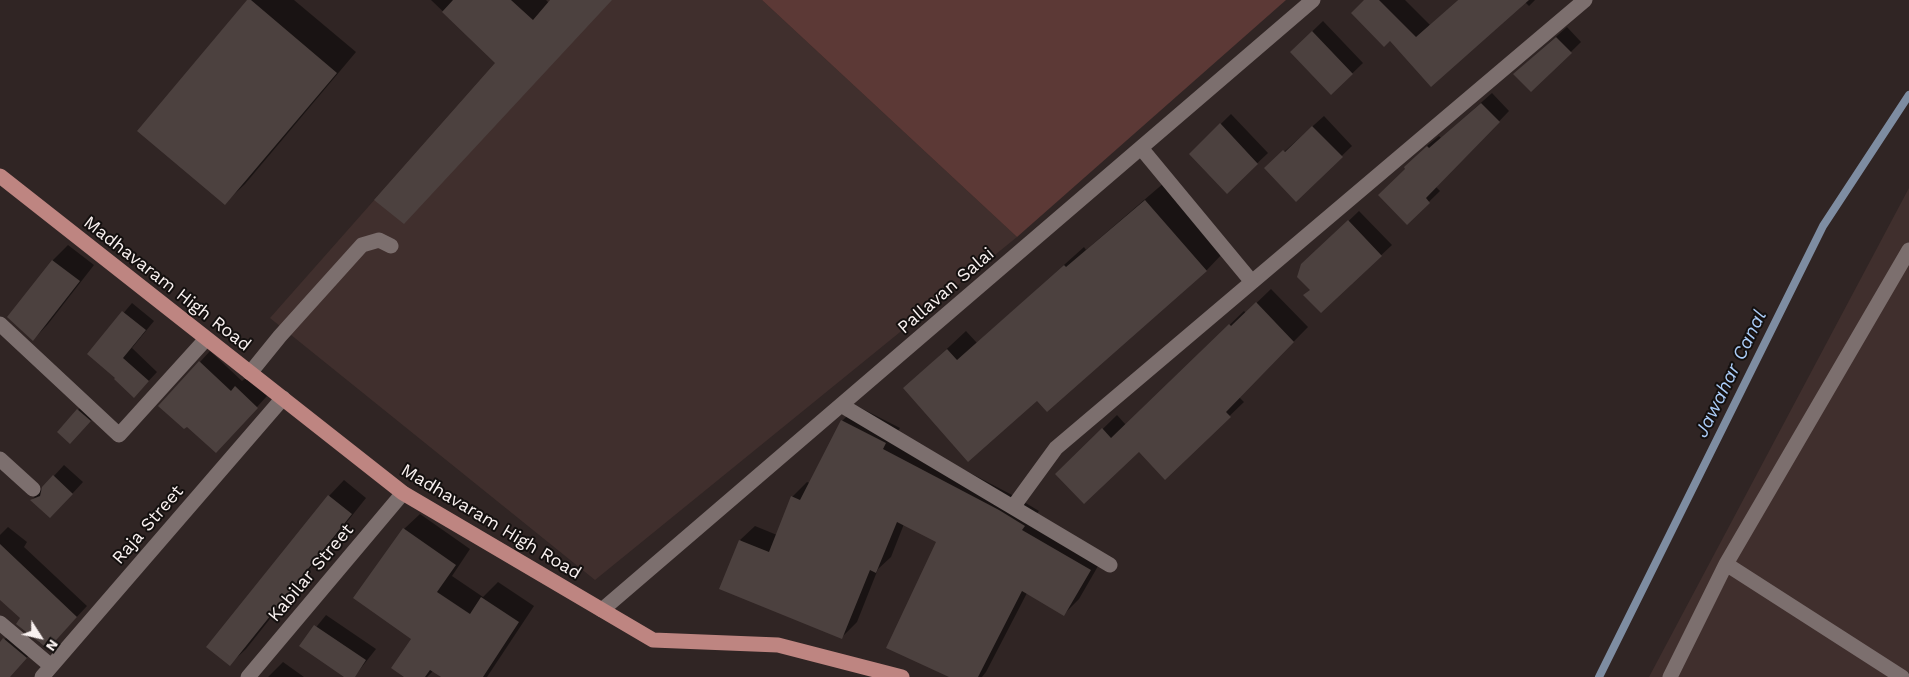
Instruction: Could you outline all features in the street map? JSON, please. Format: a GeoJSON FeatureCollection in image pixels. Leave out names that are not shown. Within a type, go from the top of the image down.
{"type":"FeatureCollection","features":[{"type":"Feature","properties":{"kind":"main road","name":"Madhavaram High Road"},"geometry":{"type":"LineString","coordinates":[[0,176],[403,493],[653,640],[778,645],[902,677]]}},
{"type":"Feature","properties":{"kind":"street","name":"Pallavan Salai"},"geometry":{"type":"LineString","coordinates":[[602,610],[1313,0]]}},
{"type":"Feature","properties":{"kind":"street"},"geometry":{"type":"LineString","coordinates":[[1013,508],[1056,448],[1585,0]]}},
{"type":"Feature","properties":{"kind":"street"},"geometry":{"type":"LineString","coordinates":[[1141,148],[1252,282]]}},
{"type":"Feature","properties":{"kind":"street"},"geometry":{"type":"LineString","coordinates":[[250,373],[280,336],[362,245],[379,240],[391,246]]}},
{"type":"Feature","properties":{"kind":"street"},"geometry":{"type":"LineString","coordinates":[[1670,677],[1726,564],[1909,250]]}},
{"type":"Feature","properties":{"kind":"street"},"geometry":{"type":"LineString","coordinates":[[0,324],[119,434],[206,339]]}},
{"type":"Feature","properties":{"kind":"street","name":"Raja Street"},"geometry":{"type":"LineString","coordinates":[[47,672],[283,398]]}},
{"type":"Feature","properties":{"kind":"street"},"geometry":{"type":"LineString","coordinates":[[841,405],[1110,565]]}},
{"type":"Feature","properties":{"kind":"street"},"geometry":{"type":"LineString","coordinates":[[0,459],[33,489]]}},
{"type":"Feature","properties":{"kind":"street","name":"Kabilar Street"},"geometry":{"type":"LineString","coordinates":[[248,677],[403,493]]}},
{"type":"Feature","properties":{"kind":"street"},"geometry":{"type":"LineString","coordinates":[[1726,564],[1902,677]]}},
{"type":"Feature","properties":{"kind":"street"},"geometry":{"type":"LineString","coordinates":[[0,622],[47,672]]}},
{"type":"Feature","properties":{"kind":"shaded area"},"geometry":{"type":"Polygon","coordinates":[[[551,0],[762,0],[1017,237],[595,580],[270,318],[551,0]]]}},
{"type":"Feature","properties":{"kind":"shaded area"},"geometry":{"type":"Polygon","coordinates":[[[762,0],[1286,0],[1017,237],[762,0]]]}},
{"type":"Feature","properties":{"kind":"shaded area"},"geometry":{"type":"Polygon","coordinates":[[[1909,188],[1909,677],[1649,677],[1909,188]]]}},
{"type":"Feature","properties":{"kind":"building"},"geometry":{"type":"Polygon","coordinates":[[[247,0],[251,0],[337,73],[225,205],[137,131],[247,0]]]}},
{"type":"Feature","properties":{"kind":"building"},"geometry":{"type":"Polygon","coordinates":[[[453,0],[511,0],[533,20],[550,0],[612,0],[404,224],[374,200],[495,63],[442,12],[453,0]]]}},
{"type":"Feature","properties":{"kind":"building"},"geometry":{"type":"Polygon","coordinates":[[[1364,0],[1379,0],[1416,37],[1458,0],[1529,0],[1431,87],[1390,41],[1384,47],[1351,13],[1364,0]]]}},
{"type":"Feature","properties":{"kind":"building"},"geometry":{"type":"Polygon","coordinates":[[[1312,31],[1353,74],[1331,95],[1290,52],[1312,31]]]}},
{"type":"Feature","properties":{"kind":"building"},"geometry":{"type":"Polygon","coordinates":[[[1556,37],[1572,53],[1531,92],[1513,74],[1556,37]]]}},
{"type":"Feature","properties":{"kind":"building"},"geometry":{"type":"Polygon","coordinates":[[[1481,103],[1500,122],[1426,198],[1430,203],[1407,225],[1378,195],[1427,146],[1429,148],[1481,103]]]}},
{"type":"Feature","properties":{"kind":"building"},"geometry":{"type":"Polygon","coordinates":[[[1220,123],[1258,164],[1227,194],[1189,154],[1220,123]]]}},
{"type":"Feature","properties":{"kind":"building"},"geometry":{"type":"Polygon","coordinates":[[[1312,126],[1343,157],[1296,202],[1264,168],[1283,150],[1285,152],[1312,126]]]}},
{"type":"Feature","properties":{"kind":"building"},"geometry":{"type":"Polygon","coordinates":[[[1145,200],[1207,271],[1047,412],[1037,401],[968,462],[903,388],[947,349],[957,360],[1064,265],[1066,267],[1145,200]]]}},
{"type":"Feature","properties":{"kind":"building"},"geometry":{"type":"Polygon","coordinates":[[[1348,220],[1382,256],[1321,313],[1303,295],[1310,290],[1297,277],[1301,264],[1348,220]]]}},
{"type":"Feature","properties":{"kind":"building"},"geometry":{"type":"Polygon","coordinates":[[[52,260],[80,281],[33,341],[7,317],[52,260]]]}},
{"type":"Feature","properties":{"kind":"building"},"geometry":{"type":"Polygon","coordinates":[[[1256,302],[1294,342],[1226,412],[1231,417],[1165,480],[1139,452],[1084,504],[1055,474],[1102,428],[1111,438],[1229,324],[1231,326],[1256,302]]]}},
{"type":"Feature","properties":{"kind":"building"},"geometry":{"type":"Polygon","coordinates":[[[122,311],[146,330],[123,358],[149,381],[134,398],[115,378],[87,354],[122,311]]]}},
{"type":"Feature","properties":{"kind":"building"},"geometry":{"type":"Polygon","coordinates":[[[199,361],[231,391],[235,386],[258,408],[216,453],[187,427],[184,429],[158,406],[199,361]]]}},
{"type":"Feature","properties":{"kind":"building"},"geometry":{"type":"Polygon","coordinates":[[[77,409],[91,421],[70,444],[57,432],[77,409]]]}},
{"type":"Feature","properties":{"kind":"building"},"geometry":{"type":"Polygon","coordinates":[[[841,420],[886,443],[883,449],[999,510],[1025,526],[1022,530],[1091,570],[1064,616],[1022,591],[978,677],[949,677],[886,648],[936,542],[897,522],[876,573],[870,570],[842,639],[719,589],[739,540],[769,552],[791,496],[800,500],[841,420]]]}},
{"type":"Feature","properties":{"kind":"building"},"geometry":{"type":"Polygon","coordinates":[[[53,475],[73,494],[50,518],[30,500],[40,496],[42,487],[53,475]]]}},
{"type":"Feature","properties":{"kind":"building"},"geometry":{"type":"Polygon","coordinates":[[[328,495],[352,514],[230,666],[206,647],[328,495]]]}},
{"type":"Feature","properties":{"kind":"building"},"geometry":{"type":"Polygon","coordinates":[[[403,528],[456,565],[437,592],[470,614],[481,597],[519,622],[483,677],[441,677],[430,670],[425,677],[404,677],[391,668],[411,639],[353,598],[403,528]]]}},
{"type":"Feature","properties":{"kind":"building"},"geometry":{"type":"Polygon","coordinates":[[[0,544],[77,617],[48,649],[16,624],[20,618],[0,600],[0,544]]]}},
{"type":"Feature","properties":{"kind":"building"},"geometry":{"type":"Polygon","coordinates":[[[314,625],[366,660],[355,677],[344,677],[299,646],[314,625]]]}},
{"type":"Feature","properties":{"kind":"building"},"geometry":{"type":"Polygon","coordinates":[[[3,638],[27,658],[10,677],[0,677],[0,642],[3,638]]]}},
{"type":"Feature","properties":{"kind":"waterway","name":"Jawahar Canal"},"geometry":{"type":"LineString","coordinates":[[1599,677],[1823,226],[1909,95]]}}]}
